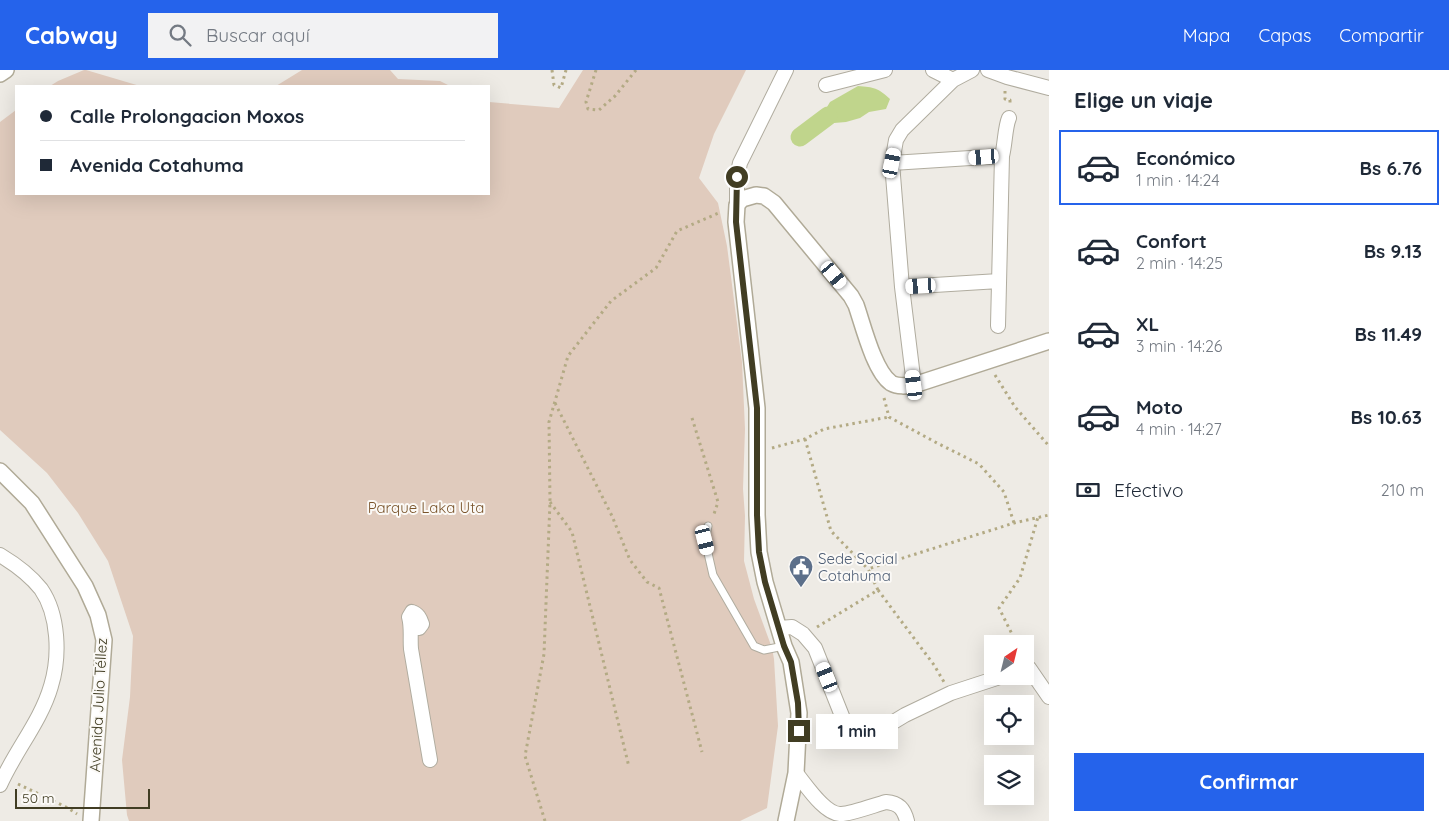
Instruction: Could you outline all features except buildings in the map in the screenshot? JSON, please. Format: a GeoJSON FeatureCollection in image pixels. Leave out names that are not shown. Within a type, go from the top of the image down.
{"type":"FeatureCollection","features":[{"type":"Feature","properties":{"kind":"main road"},"geometry":{"type":"LineString","coordinates":[[0,74],[6,70]]}},
{"type":"Feature","properties":{"kind":"main road"},"geometry":{"type":"LineString","coordinates":[[786,821],[796,774],[799,713],[791,662],[784,646],[765,582],[759,552],[756,452],[757,408],[736,222],[737,205],[742,199],[756,195],[764,196],[774,203],[851,296],[856,305],[877,366],[891,383],[902,386],[914,385],[1049,342]]}},
{"type":"Feature","properties":{"kind":"main road","name":"Avenida Julio Téllez"},"geometry":{"type":"LineString","coordinates":[[3,477],[32,502],[85,586],[98,616],[104,640],[86,819]]}},
{"type":"Feature","properties":{"kind":"street"},"geometry":{"type":"LineString","coordinates":[[737,205],[737,177],[740,163],[786,70]]}},
{"type":"Feature","properties":{"kind":"street"},"geometry":{"type":"LineString","coordinates":[[826,85],[885,70]]}},
{"type":"Feature","properties":{"kind":"street"},"geometry":{"type":"LineString","coordinates":[[932,70],[952,80]]}},
{"type":"Feature","properties":{"kind":"street"},"geometry":{"type":"LineString","coordinates":[[914,385],[902,287],[892,163],[896,140],[902,130],[952,80],[972,70]]}},
{"type":"Feature","properties":{"kind":"street"},"geometry":{"type":"LineString","coordinates":[[988,70],[1049,88]]}},
{"type":"Feature","properties":{"kind":"street"},"geometry":{"type":"LineString","coordinates":[[998,326],[1002,156],[1006,143],[1007,122],[1009,118]]}},
{"type":"Feature","properties":{"kind":"street"},"geometry":{"type":"LineString","coordinates":[[892,163],[1002,156]]}},
{"type":"Feature","properties":{"kind":"street"},"geometry":{"type":"LineString","coordinates":[[902,287],[999,281]]}},
{"type":"Feature","properties":{"kind":"street"},"geometry":{"type":"LineString","coordinates":[[0,554],[27,574],[41,590],[50,610],[57,655],[51,686],[20,750],[2,780]]}},
{"type":"Feature","properties":{"kind":"street"},"geometry":{"type":"LineString","coordinates":[[412,626],[409,633],[411,649],[430,760]]}},
{"type":"Feature","properties":{"kind":"street"},"geometry":{"type":"LineString","coordinates":[[779,628],[792,626],[803,634],[815,648],[848,731],[856,739],[862,741],[905,715],[951,693],[984,682]]}},
{"type":"Feature","properties":{"kind":"street"},"geometry":{"type":"LineString","coordinates":[[1034,676],[1049,697]]}},
{"type":"Feature","properties":{"kind":"street"},"geometry":{"type":"LineString","coordinates":[[796,774],[825,807],[832,812],[841,814],[891,802],[901,807],[907,821]]}},
{"type":"Feature","properties":{"kind":"lane"},"geometry":{"type":"LineString","coordinates":[[708,526],[705,540],[713,575],[754,646],[764,650],[784,646]]}},
{"type":"Feature","properties":{"kind":"path"},"geometry":{"type":"LineString","coordinates":[[552,70],[554,85],[561,88],[566,70]]}},
{"type":"Feature","properties":{"kind":"path"},"geometry":{"type":"LineString","coordinates":[[596,70],[586,102],[588,109],[599,110],[615,96],[636,70]]}},
{"type":"Feature","properties":{"kind":"path"},"geometry":{"type":"LineString","coordinates":[[545,821],[525,756],[544,654],[550,502],[549,422],[568,356],[611,301],[656,268],[677,231],[737,205]]}},
{"type":"Feature","properties":{"kind":"path"},"geometry":{"type":"LineString","coordinates":[[987,361],[1015,407],[1049,446]]}},
{"type":"Feature","properties":{"kind":"path"},"geometry":{"type":"LineString","coordinates":[[889,417],[883,393],[891,383]]}},
{"type":"Feature","properties":{"kind":"path"},"geometry":{"type":"LineString","coordinates":[[554,403],[612,516],[630,560],[647,582],[659,588],[702,752]]}},
{"type":"Feature","properties":{"kind":"path"},"geometry":{"type":"LineString","coordinates":[[756,452],[805,439],[824,429],[889,417],[979,464],[1004,492],[1014,524]]}},
{"type":"Feature","properties":{"kind":"path"},"geometry":{"type":"LineString","coordinates":[[692,418],[718,502],[712,522],[708,526]]}},
{"type":"Feature","properties":{"kind":"path"},"geometry":{"type":"LineString","coordinates":[[805,439],[832,531],[868,568],[878,590],[934,665],[951,693]]}},
{"type":"Feature","properties":{"kind":"path"},"geometry":{"type":"LineString","coordinates":[[550,502],[572,532],[630,768]]}},
{"type":"Feature","properties":{"kind":"path"},"geometry":{"type":"LineString","coordinates":[[868,568],[1049,515]]}},
{"type":"Feature","properties":{"kind":"path"},"geometry":{"type":"LineString","coordinates":[[1012,635],[999,608],[1020,578],[1038,517]]}},
{"type":"Feature","properties":{"kind":"path"},"geometry":{"type":"LineString","coordinates":[[803,634],[878,590]]}},
{"type":"Feature","properties":{"kind":"path"},"geometry":{"type":"LineString","coordinates":[[2,780],[68,808],[86,819]]}},
{"type":"Feature","properties":{"kind":"green space"},"geometry":{"type":"Polygon","coordinates":[[[86,70],[137,85],[52,85],[86,70]]]}},
{"type":"Feature","properties":{"kind":"green space"},"geometry":{"type":"Polygon","coordinates":[[[302,70],[390,70],[398,79],[440,81],[448,85],[278,85],[302,70]]]}},
{"type":"Feature","properties":{"kind":"green space","name":"Parque Laka Uta"},"geometry":{"type":"Polygon","coordinates":[[[583,70],[746,70],[714,134],[699,178],[718,203],[727,246],[742,362],[745,429],[743,489],[745,516],[744,561],[754,599],[772,648],[778,726],[767,808],[740,821],[129,821],[122,760],[130,697],[133,636],[108,561],[78,513],[47,473],[0,430],[0,122],[15,111],[15,195],[490,195],[490,102],[559,108],[583,70]]]}},
{"type":"Feature","properties":{"kind":"shaded area"},"geometry":{"type":"Polygon","coordinates":[[[858,86],[876,89],[886,95],[890,99],[886,109],[869,112],[860,118],[846,122],[834,123],[824,112],[830,102],[858,86]]]}},
{"type":"Feature","properties":{"kind":"waterway"},"geometry":{"type":"LineString","coordinates":[[800,137],[828,116]]}},
{"type":"Feature","properties":{"kind":"place","name":"Sede Social Cotahuma"},"geometry":{"type":"Point","coordinates":[801,588]}},
{"type":"Feature","properties":{"kind":"route"},"geometry":{"type":"LineString","coordinates":[[737,177],[736,222],[747,306],[757,408],[756,452],[759,552],[765,582],[784,646],[791,662],[797,693],[799,731]]}}]}
